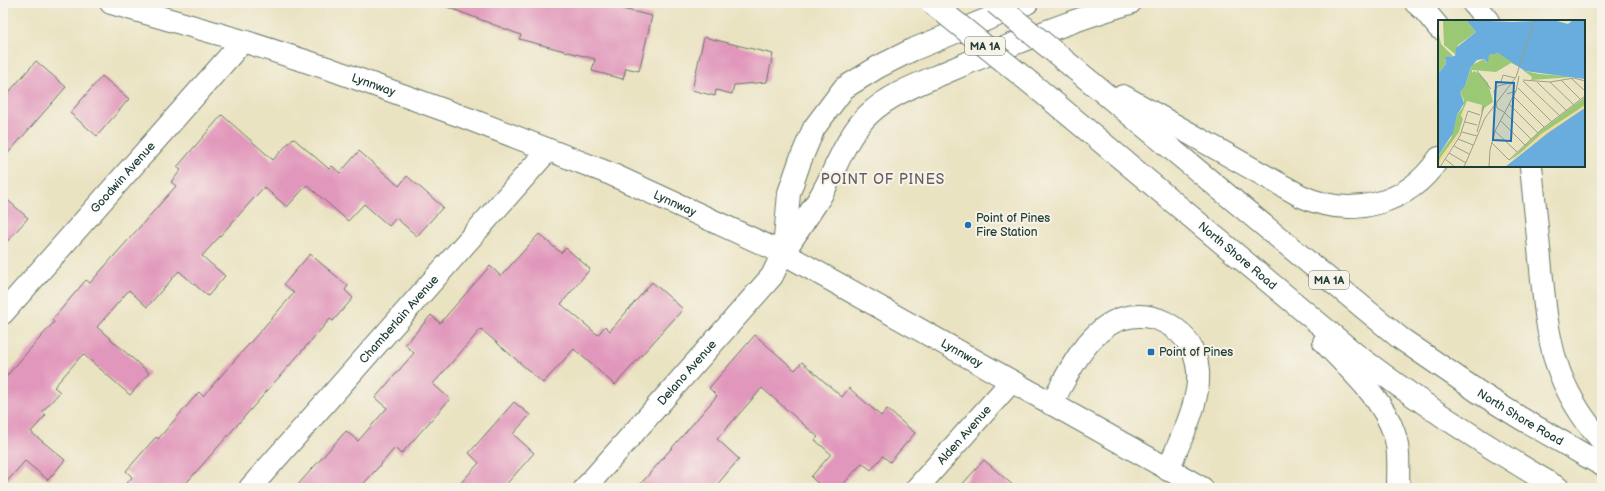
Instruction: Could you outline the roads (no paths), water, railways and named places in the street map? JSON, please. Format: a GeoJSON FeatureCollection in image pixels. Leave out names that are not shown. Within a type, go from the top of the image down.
{"type":"FeatureCollection","features":[{"type":"Feature","properties":{"kind":"main road","name":"Lynnway"},"geometry":{"type":"LineString","coordinates":[[111,3],[243,41],[369,83],[611,174],[783,253],[1202,488]]}},
{"type":"Feature","properties":{"kind":"main road","name":"North Shore Road"},"geometry":{"type":"LineString","coordinates":[[932,3],[1348,348],[1397,385],[1481,442],[1558,488]]}},
{"type":"Feature","properties":{"kind":"main road","name":"North Shore Road"},"geometry":{"type":"LineString","coordinates":[[995,3],[1400,338],[1522,420],[1602,465]]}},
{"type":"Feature","properties":{"kind":"main road"},"geometry":{"type":"LineString","coordinates":[[783,253],[789,192],[796,171],[814,128],[844,88],[878,67],[912,50],[1027,3]]}},
{"type":"Feature","properties":{"kind":"main road"},"geometry":{"type":"LineString","coordinates":[[783,253],[820,197],[851,138],[869,115],[880,106],[926,80],[987,54],[1072,22],[1130,3]]}},
{"type":"Feature","properties":{"kind":"main road"},"geometry":{"type":"LineString","coordinates":[[1416,3],[1438,27]]}},
{"type":"Feature","properties":{"kind":"main road"},"geometry":{"type":"LineString","coordinates":[[1473,3],[1487,20]]}},
{"type":"Feature","properties":{"kind":"main road","name":"Goodwin Avenue"},"geometry":{"type":"LineString","coordinates":[[3,313],[243,41]]}},
{"type":"Feature","properties":{"kind":"main road"},"geometry":{"type":"LineString","coordinates":[[1075,69],[1301,196],[1325,205],[1358,207],[1389,199],[1417,184],[1438,159]]}},
{"type":"Feature","properties":{"kind":"main road","name":"Chamberlain Avenue"},"geometry":{"type":"LineString","coordinates":[[250,488],[548,150]]}},
{"type":"Feature","properties":{"kind":"main road"},"geometry":{"type":"LineString","coordinates":[[1531,167],[1546,315],[1551,347],[1567,391],[1583,417],[1602,441]]}},
{"type":"Feature","properties":{"kind":"main road","name":"Delano Avenue"},"geometry":{"type":"LineString","coordinates":[[585,488],[772,276],[783,253]]}},
{"type":"Feature","properties":{"kind":"main road"},"geometry":{"type":"LineString","coordinates":[[1275,288],[1372,395],[1389,422],[1394,434],[1398,460],[1398,488]]}},
{"type":"Feature","properties":{"kind":"main road"},"geometry":{"type":"LineString","coordinates":[[1051,404],[1088,344],[1098,332],[1112,322],[1124,318],[1150,318],[1162,321],[1174,327],[1184,336],[1191,346],[1198,370],[1198,383],[1189,418],[1168,470]]}},
{"type":"Feature","properties":{"kind":"main road","name":"Alden Avenue"},"geometry":{"type":"LineString","coordinates":[[917,488],[1011,382]]}},
{"type":"Feature","properties":{"kind":"main road"},"geometry":{"type":"LineString","coordinates":[[1390,488],[1398,460]]}},
{"type":"Feature","properties":{"kind":"place","name":"Point of Pines Fire Station"},"geometry":{"type":"Point","coordinates":[968,225]}},
{"type":"Feature","properties":{"kind":"place","name":"Point of Pines"},"geometry":{"type":"Point","coordinates":[1151,352]}},
{"type":"Feature","properties":{"kind":"district","name":"POINT OF PINES"},"geometry":{"type":"Point","coordinates":[883,179]}}]}
